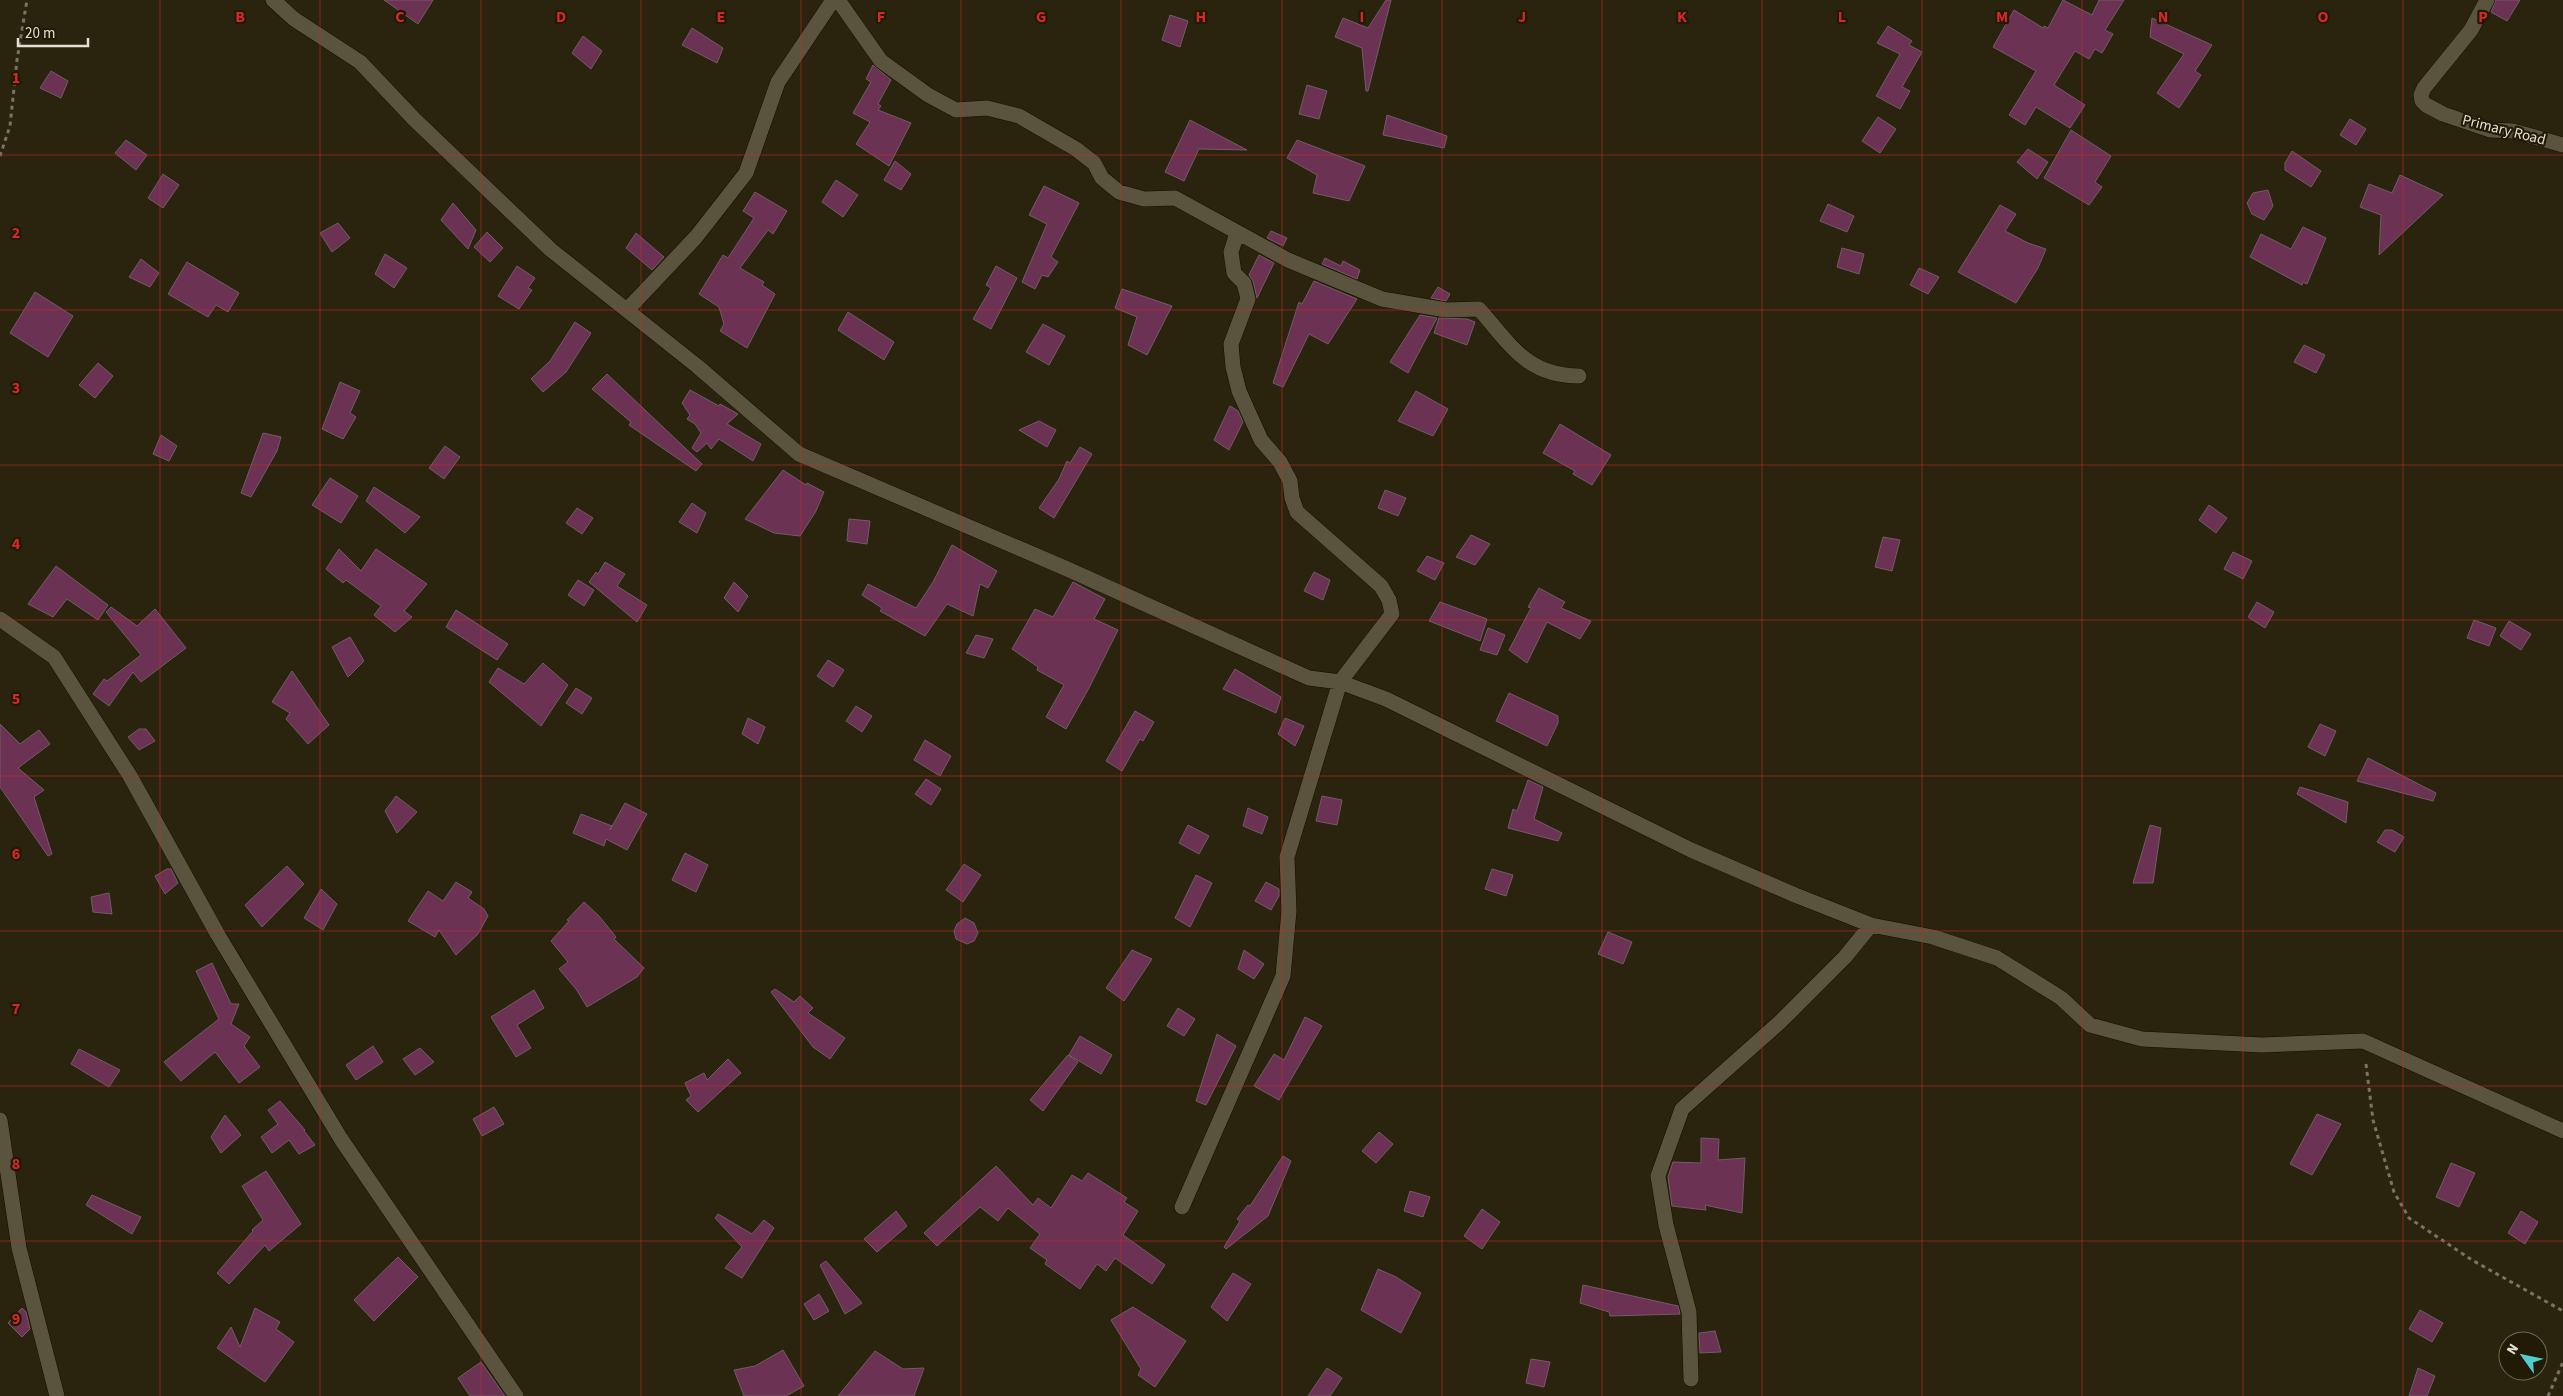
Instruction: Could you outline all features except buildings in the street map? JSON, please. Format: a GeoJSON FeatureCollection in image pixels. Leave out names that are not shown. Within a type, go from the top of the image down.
{"type":"FeatureCollection","features":[{"type":"Feature","properties":{"kind":"street"},"geometry":{"type":"LineString","coordinates":[[273,0],[294,18],[360,62],[414,119],[551,250],[697,366],[799,454],[1065,568],[1240,649],[1309,678],[1340,682],[1386,699],[1691,850],[1796,895],[1871,925],[1933,937],[1996,958],[2061,998],[2090,1025],[2142,1039],[2262,1045],[2362,1041],[2563,1131]]}},
{"type":"Feature","properties":{"kind":"street"},"geometry":{"type":"LineString","coordinates":[[627,310],[696,236],[746,173],[778,82],[832,0]]}},
{"type":"Feature","properties":{"kind":"street"},"geometry":{"type":"LineString","coordinates":[[838,0],[881,61],[928,95],[956,110],[987,108],[1019,116],[1076,149],[1094,163],[1102,178],[1119,192],[1144,199],[1175,198],[1288,260],[1382,299],[1446,310],[1479,309],[1521,356],[1539,370],[1559,376],[1579,376]]}},
{"type":"Feature","properties":{"kind":"street","name":"Primary Road"},"geometry":{"type":"LineString","coordinates":[[2487,0],[2471,30],[2424,88],[2421,95],[2422,101],[2443,114],[2490,130],[2513,131],[2563,145]]}},
{"type":"Feature","properties":{"kind":"street"},"geometry":{"type":"LineString","coordinates":[[1182,1206],[1283,976],[1289,910],[1286,857],[1340,682],[1392,614],[1389,600],[1380,586],[1298,512],[1292,498],[1290,481],[1280,462],[1261,440],[1239,391],[1230,344],[1248,299],[1244,284],[1234,273],[1231,252],[1236,233]]}},
{"type":"Feature","properties":{"kind":"street"},"geometry":{"type":"LineString","coordinates":[[0,619],[54,657],[130,776],[218,935],[341,1139],[516,1396]]}},
{"type":"Feature","properties":{"kind":"street"},"geometry":{"type":"LineString","coordinates":[[1690,1379],[1689,1312],[1666,1225],[1658,1176],[1682,1109],[1780,1022],[1845,957],[1871,925]]}},
{"type":"Feature","properties":{"kind":"street"},"geometry":{"type":"LineString","coordinates":[[0,1120],[19,1248],[57,1396]]}},
{"type":"Feature","properties":{"kind":"path"},"geometry":{"type":"LineString","coordinates":[[0,156],[10,126],[17,60],[27,0]]}},
{"type":"Feature","properties":{"kind":"path"},"geometry":{"type":"LineString","coordinates":[[2362,1041],[2373,1120],[2394,1192],[2409,1218],[2472,1260],[2563,1311]]}},
{"type":"Feature","properties":{"kind":"path"},"geometry":{"type":"LineString","coordinates":[[2548,1396],[2563,1362]]}}]}
